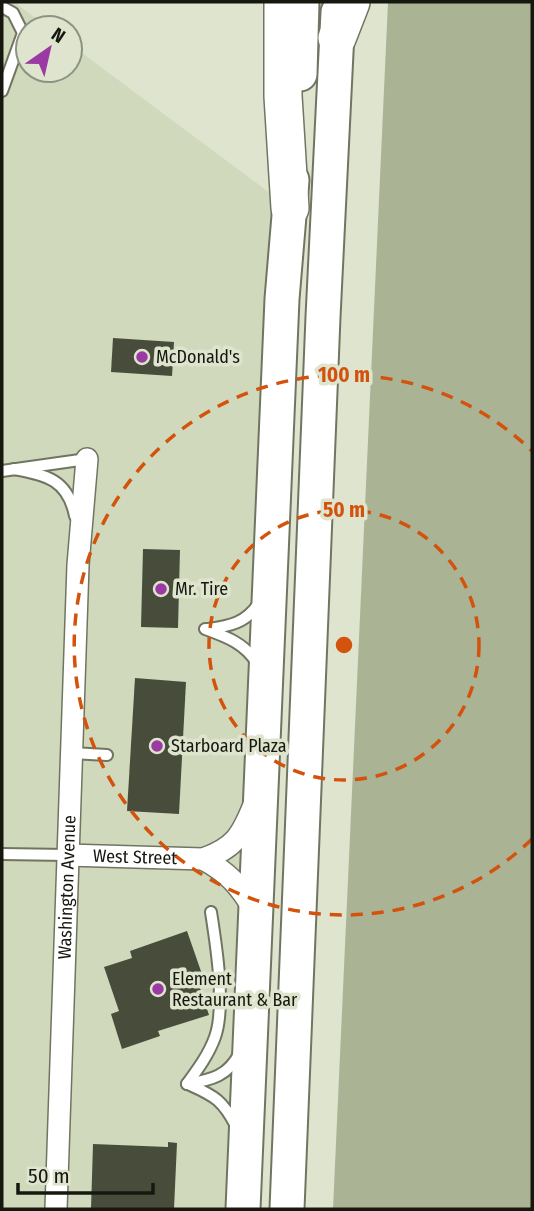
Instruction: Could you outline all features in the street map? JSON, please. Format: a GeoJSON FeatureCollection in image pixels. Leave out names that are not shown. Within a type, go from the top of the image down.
{"type":"FeatureCollection","features":[{"type":"Feature","properties":{"kind":"highway"},"geometry":{"type":"LineString","coordinates":[[283,2],[283,96],[290,208]]}},
{"type":"Feature","properties":{"kind":"highway"},"geometry":{"type":"LineString","coordinates":[[243,1209],[282,299],[299,93],[302,2]]}},
{"type":"Feature","properties":{"kind":"highway"},"geometry":{"type":"LineString","coordinates":[[287,1209],[324,295],[339,2]]}},
{"type":"Feature","properties":{"kind":"highway"},"geometry":{"type":"LineString","coordinates":[[337,38],[351,2]]}},
{"type":"Feature","properties":{"kind":"street","name":"Washington Avenue"},"geometry":{"type":"LineString","coordinates":[[56,1209],[78,565],[87,459]]}},
{"type":"Feature","properties":{"kind":"street","name":"West Street"},"geometry":{"type":"LineString","coordinates":[[67,855],[203,859],[223,853],[244,827],[262,784]]}},
{"type":"Feature","properties":{"kind":"street","name":"West Street"},"geometry":{"type":"LineString","coordinates":[[203,859],[223,870],[234,881],[256,913]]}},
{"type":"Feature","properties":{"kind":"lane"},"geometry":{"type":"LineString","coordinates":[[2,7],[13,13],[23,33],[2,91]]}},
{"type":"Feature","properties":{"kind":"lane"},"geometry":{"type":"LineString","coordinates":[[2,471],[87,459]]}},
{"type":"Feature","properties":{"kind":"lane","name":"Washington Avenue"},"geometry":{"type":"LineString","coordinates":[[14,469],[43,474],[66,491],[72,501],[75,515],[78,565]]}},
{"type":"Feature","properties":{"kind":"lane"},"geometry":{"type":"LineString","coordinates":[[266,685],[256,661],[246,648],[234,640],[205,629],[241,622],[252,613],[271,586]]}},
{"type":"Feature","properties":{"kind":"lane"},"geometry":{"type":"LineString","coordinates":[[72,752],[107,755]]}},
{"type":"Feature","properties":{"kind":"lane"},"geometry":{"type":"LineString","coordinates":[[2,854],[67,855]]}},
{"type":"Feature","properties":{"kind":"lane"},"geometry":{"type":"LineString","coordinates":[[187,1084],[209,1051],[218,1023],[219,959],[211,912]]}},
{"type":"Feature","properties":{"kind":"lane"},"geometry":{"type":"LineString","coordinates":[[187,1084],[213,1080],[223,1075],[235,1062],[251,1027]]}},
{"type":"Feature","properties":{"kind":"lane"},"geometry":{"type":"LineString","coordinates":[[187,1084],[215,1096],[226,1107],[246,1143]]}},
{"type":"Feature","properties":{"kind":"shaded area"},"geometry":{"type":"Polygon","coordinates":[[[2,2],[14,2],[30,14],[14,14],[14,84],[84,84],[84,54],[290,208],[243,1209],[2,1209],[2,2]]]}},
{"type":"Feature","properties":{"kind":"shaded area"},"geometry":{"type":"Polygon","coordinates":[[[388,2],[532,2],[532,1209],[333,1209],[388,2]]]}},
{"type":"Feature","properties":{"kind":"building","name":"McDonald's"},"geometry":{"type":"Polygon","coordinates":[[[113,338],[174,342],[172,376],[111,372],[113,338]]]}},
{"type":"Feature","properties":{"kind":"building","name":"Mr. Tire"},"geometry":{"type":"Polygon","coordinates":[[[143,549],[180,550],[178,628],[141,627],[143,549]]]}},
{"type":"Feature","properties":{"kind":"building","name":"Starboard Plaza"},"geometry":{"type":"Polygon","coordinates":[[[135,678],[186,682],[179,814],[127,811],[135,678]]]}},
{"type":"Feature","properties":{"kind":"building"},"geometry":{"type":"Polygon","coordinates":[[[187,931],[203,977],[197,979],[209,1015],[158,1031],[160,1036],[122,1049],[111,1014],[119,1011],[104,967],[132,958],[130,951],[187,931]]]}},
{"type":"Feature","properties":{"kind":"building"},"geometry":{"type":"Polygon","coordinates":[[[168,1142],[177,1143],[174,1209],[91,1209],[93,1144],[168,1147],[168,1142]]]}},
{"type":"Feature","properties":{"kind":"place","name":"McDonald's"},"geometry":{"type":"Point","coordinates":[142,357]}},
{"type":"Feature","properties":{"kind":"place","name":"Mr. Tire"},"geometry":{"type":"Point","coordinates":[161,589]}},
{"type":"Feature","properties":{"kind":"place","name":"Starboard Plaza"},"geometry":{"type":"Point","coordinates":[157,746]}},
{"type":"Feature","properties":{"kind":"place","name":"Element Restaurant & Bar"},"geometry":{"type":"Point","coordinates":[158,989]}}]}
